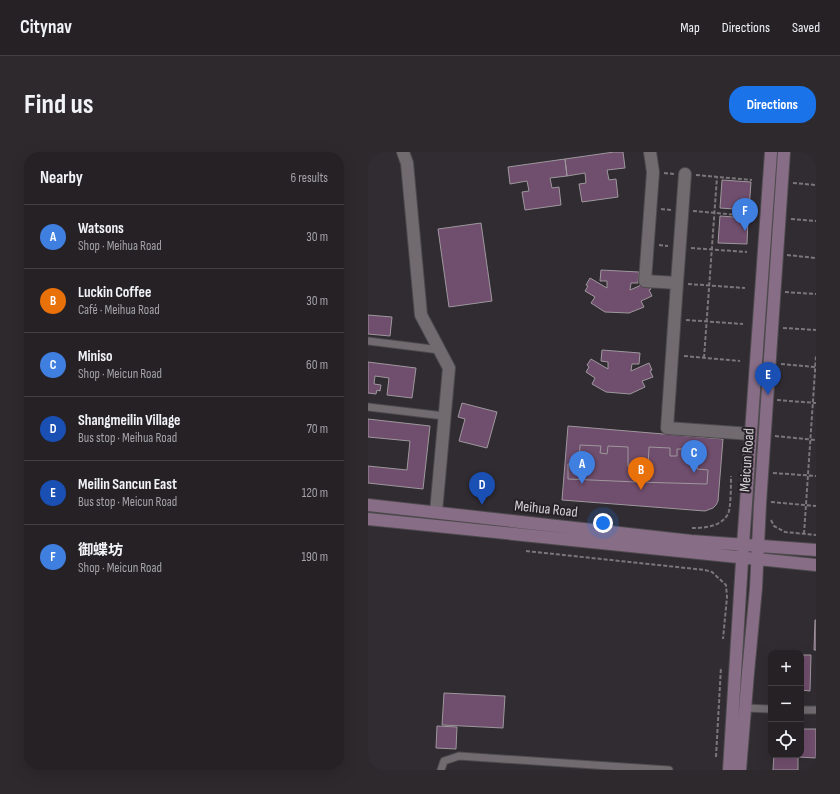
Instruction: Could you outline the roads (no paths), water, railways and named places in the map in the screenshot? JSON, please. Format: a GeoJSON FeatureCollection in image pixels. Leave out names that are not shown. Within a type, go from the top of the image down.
{"type":"FeatureCollection","features":[{"type":"Feature","properties":{"kind":"street"},"geometry":{"type":"LineString","coordinates":[[403,152],[407,163],[421,315],[449,368],[436,512]]}},
{"type":"Feature","properties":{"kind":"street"},"geometry":{"type":"LineString","coordinates":[[650,152],[653,172],[645,281],[677,283]]}},
{"type":"Feature","properties":{"kind":"street","name":"Meicun Road"},"geometry":{"type":"LineString","coordinates":[[729,770],[742,558],[771,152]]}},
{"type":"Feature","properties":{"kind":"street","name":"Meicun Road"},"geometry":{"type":"LineString","coordinates":[[740,770],[758,560],[760,496],[784,152]]}},
{"type":"Feature","properties":{"kind":"street"},"geometry":{"type":"LineString","coordinates":[[685,174],[667,428],[751,434]]}},
{"type":"Feature","properties":{"kind":"street","name":"Meihua Road"},"geometry":{"type":"LineString","coordinates":[[368,505],[691,541],[816,550]]}},
{"type":"Feature","properties":{"kind":"street","name":"Meihua Road"},"geometry":{"type":"LineString","coordinates":[[368,519],[816,565]]}},
{"type":"Feature","properties":{"kind":"lane"},"geometry":{"type":"LineString","coordinates":[[368,341],[440,350]]}},
{"type":"Feature","properties":{"kind":"lane"},"geometry":{"type":"LineString","coordinates":[[368,407],[444,416]]}},
{"type":"Feature","properties":{"kind":"lane"},"geometry":{"type":"LineString","coordinates":[[746,708],[768,709]]}},
{"type":"Feature","properties":{"kind":"lane"},"geometry":{"type":"LineString","coordinates":[[804,710],[816,710]]}},
{"type":"Feature","properties":{"kind":"lane"},"geometry":{"type":"LineString","coordinates":[[441,770],[444,761],[459,756],[668,770]]}},
{"type":"Feature","properties":{"kind":"place","name":"御蝶坊"},"geometry":{"type":"Point","coordinates":[745,231]}},
{"type":"Feature","properties":{"kind":"place","name":"Meilin Sancun East"},"geometry":{"type":"Point","coordinates":[768,395]}},
{"type":"Feature","properties":{"kind":"place","name":"Miniso"},"geometry":{"type":"Point","coordinates":[694,473]}},
{"type":"Feature","properties":{"kind":"place","name":"Watsons"},"geometry":{"type":"Point","coordinates":[582,484]}},
{"type":"Feature","properties":{"kind":"place","name":"Luckin Coffee"},"geometry":{"type":"Point","coordinates":[641,490]}},
{"type":"Feature","properties":{"kind":"place","name":"Shangmeilin Village"},"geometry":{"type":"Point","coordinates":[482,505]}}]}
